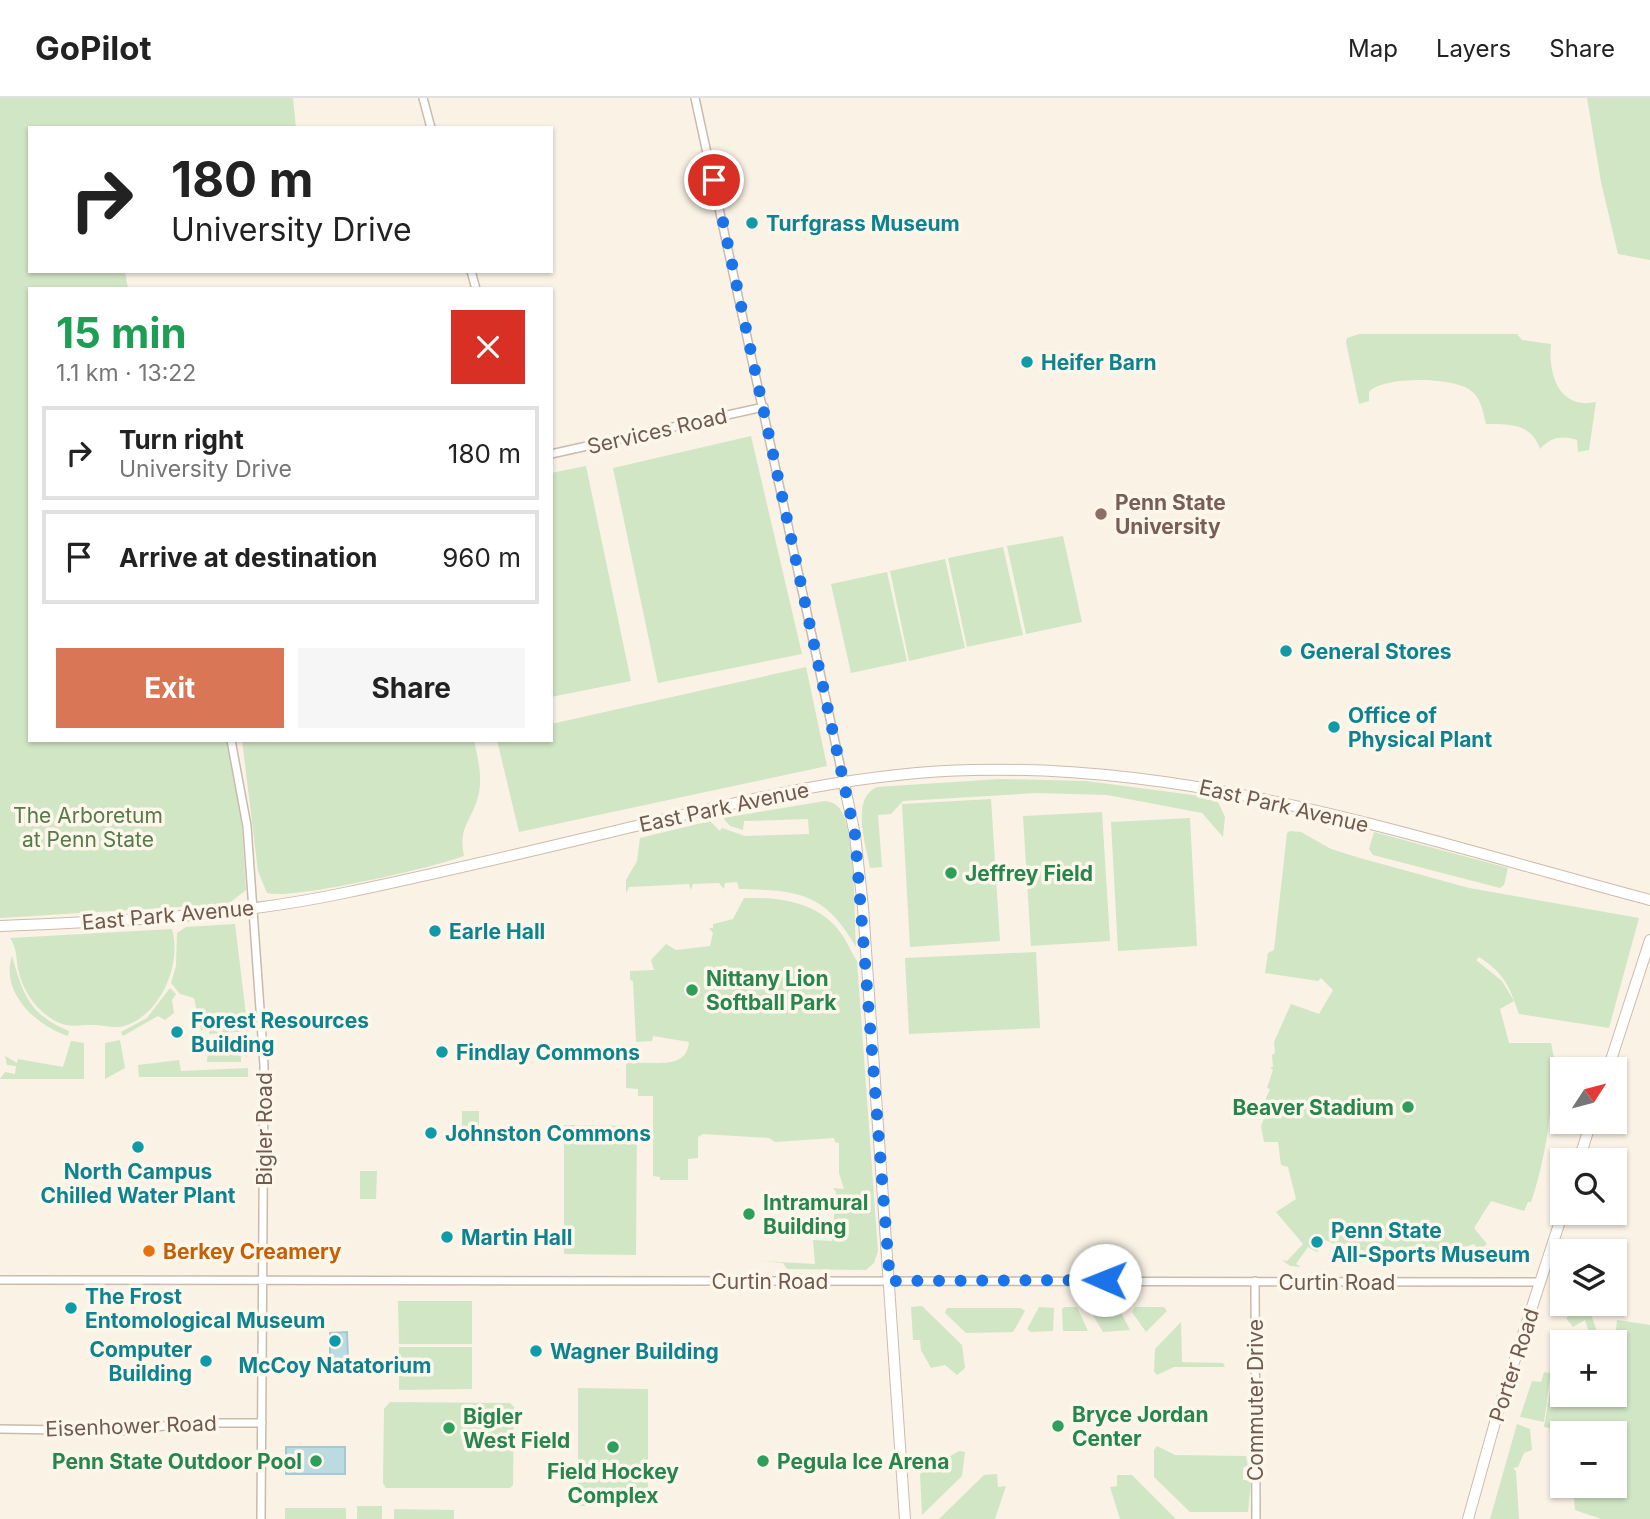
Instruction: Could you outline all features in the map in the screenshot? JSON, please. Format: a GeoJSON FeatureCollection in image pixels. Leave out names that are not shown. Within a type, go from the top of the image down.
{"type":"FeatureCollection","features":[{"type":"Feature","properties":{"kind":"main road","name":"East Park Avenue"},"geometry":{"type":"LineString","coordinates":[[0,926],[182,917],[254,909],[341,894],[714,807],[844,783],[924,772],[1010,770],[1094,773],[1201,786],[1269,799],[1650,900]]}},
{"type":"Feature","properties":{"kind":"main road"},"geometry":{"type":"LineString","coordinates":[[844,783],[855,835],[863,907],[905,1519]]}},
{"type":"Feature","properties":{"kind":"main road"},"geometry":{"type":"LineString","coordinates":[[1612,1057],[1650,940]]}},
{"type":"Feature","properties":{"kind":"main road","name":"Porter Road"},"geometry":{"type":"LineString","coordinates":[[1468,1519],[1499,1408],[1559,1225]]}},
{"type":"Feature","properties":{"kind":"street"},"geometry":{"type":"LineString","coordinates":[[423,98],[430,126]]}},
{"type":"Feature","properties":{"kind":"street"},"geometry":{"type":"LineString","coordinates":[[695,98],[844,783]]}},
{"type":"Feature","properties":{"kind":"street","name":"Services Road"},"geometry":{"type":"LineString","coordinates":[[553,454],[764,407]]}},
{"type":"Feature","properties":{"kind":"street","name":"Bigler Road"},"geometry":{"type":"LineString","coordinates":[[231,742],[247,826],[264,1065],[261,1519]]}},
{"type":"Feature","properties":{"kind":"street","name":"Curtin Road"},"geometry":{"type":"LineString","coordinates":[[0,1280],[1541,1282]]}},
{"type":"Feature","properties":{"kind":"street","name":"Commuter Drive"},"geometry":{"type":"LineString","coordinates":[[1255,1281],[1256,1519]]}},
{"type":"Feature","properties":{"kind":"street","name":"Eisenhower Road"},"geometry":{"type":"LineString","coordinates":[[0,1429],[121,1431],[190,1423],[262,1423]]}},
{"type":"Feature","properties":{"kind":"green space","name":"The Arboretum at Penn State"},"geometry":{"type":"Polygon","coordinates":[[[0,98],[293,98],[296,126],[28,126],[28,273],[125,273],[128,287],[28,287],[28,742],[226,742],[241,813],[246,890],[228,904],[0,918],[0,98]]]}},
{"type":"Feature","properties":{"kind":"green space"},"geometry":{"type":"Polygon","coordinates":[[[1587,98],[1650,98],[1650,260],[1618,254],[1601,182],[1587,98]]]}},
{"type":"Feature","properties":{"kind":"green space"},"geometry":{"type":"Polygon","coordinates":[[[1359,334],[1517,334],[1522,340],[1551,344],[1552,367],[1558,388],[1573,401],[1596,402],[1589,450],[1578,452],[1577,440],[1562,437],[1548,442],[1540,449],[1531,434],[1519,427],[1486,424],[1481,405],[1474,393],[1449,383],[1418,380],[1388,383],[1369,392],[1369,401],[1359,404],[1346,342],[1347,338],[1359,334]]]}},
{"type":"Feature","properties":{"kind":"green space"},"geometry":{"type":"Polygon","coordinates":[[[751,436],[802,654],[658,683],[613,468],[751,436]]]}},
{"type":"Feature","properties":{"kind":"green space"},"geometry":{"type":"Polygon","coordinates":[[[586,466],[631,681],[553,697],[553,473],[586,466]]]}},
{"type":"Feature","properties":{"kind":"green space"},"geometry":{"type":"Polygon","coordinates":[[[1063,536],[1082,622],[1026,634],[1007,546],[1063,536]]]}},
{"type":"Feature","properties":{"kind":"green space"},"geometry":{"type":"Polygon","coordinates":[[[1003,547],[1023,635],[967,647],[948,558],[1003,547]]]}},
{"type":"Feature","properties":{"kind":"green space"},"geometry":{"type":"Polygon","coordinates":[[[945,559],[965,648],[909,661],[890,571],[945,559]]]}},
{"type":"Feature","properties":{"kind":"green space"},"geometry":{"type":"Polygon","coordinates":[[[887,572],[907,661],[851,673],[831,584],[887,572]]]}},
{"type":"Feature","properties":{"kind":"green space"},"geometry":{"type":"Polygon","coordinates":[[[806,667],[827,766],[519,832],[497,742],[553,742],[553,724],[806,667]]]}},
{"type":"Feature","properties":{"kind":"green space"},"geometry":{"type":"Polygon","coordinates":[[[242,742],[474,742],[480,783],[475,806],[464,831],[464,856],[334,887],[282,894],[267,893],[258,871],[242,742]]]}},
{"type":"Feature","properties":{"kind":"green space"},"geometry":{"type":"Polygon","coordinates":[[[1000,779],[1086,781],[1216,798],[1225,817],[1223,837],[1202,813],[1107,795],[1037,793],[903,801],[891,814],[878,815],[882,867],[870,868],[863,835],[862,812],[864,801],[877,787],[1000,779]]]}},
{"type":"Feature","properties":{"kind":"green space","name":"Jeffrey Field"},"geometry":{"type":"Polygon","coordinates":[[[991,799],[1000,941],[910,947],[902,804],[991,799]]]}},
{"type":"Feature","properties":{"kind":"green space"},"geometry":{"type":"Polygon","coordinates":[[[825,801],[839,807],[847,825],[852,859],[856,947],[833,915],[821,905],[793,893],[739,889],[737,882],[725,883],[724,889],[719,883],[693,884],[691,890],[689,884],[629,887],[626,893],[626,880],[637,861],[640,838],[710,821],[720,831],[722,828],[745,836],[809,834],[808,819],[744,821],[743,830],[730,826],[723,818],[825,801]]]}},
{"type":"Feature","properties":{"kind":"green space"},"geometry":{"type":"Polygon","coordinates":[[[1102,812],[1110,941],[1031,946],[1023,816],[1102,812]]]}},
{"type":"Feature","properties":{"kind":"green space"},"geometry":{"type":"Polygon","coordinates":[[[1190,818],[1197,946],[1118,951],[1111,822],[1190,818]]]}},
{"type":"Feature","properties":{"kind":"green space","name":"Beaver Stadium"},"geometry":{"type":"Polygon","coordinates":[[[1301,832],[1331,849],[1469,888],[1639,918],[1609,1028],[1519,1014],[1510,989],[1501,976],[1479,957],[1476,960],[1502,981],[1514,1001],[1500,1009],[1509,1043],[1551,1043],[1554,1057],[1550,1057],[1547,1135],[1531,1202],[1528,1202],[1524,1211],[1491,1201],[1474,1228],[1487,1244],[1479,1250],[1474,1244],[1434,1258],[1417,1259],[1341,1247],[1325,1240],[1317,1252],[1308,1247],[1296,1264],[1301,1267],[1290,1266],[1282,1260],[1287,1261],[1303,1244],[1276,1212],[1296,1199],[1288,1167],[1281,1165],[1278,1142],[1264,1142],[1261,1126],[1273,1070],[1270,1068],[1273,1067],[1274,1042],[1291,1004],[1319,1014],[1333,990],[1321,978],[1318,981],[1265,973],[1268,953],[1274,950],[1287,833],[1301,832]]]}},
{"type":"Feature","properties":{"kind":"green space"},"geometry":{"type":"Polygon","coordinates":[[[1374,832],[1508,868],[1504,885],[1500,888],[1373,855],[1369,849],[1374,832]]]}},
{"type":"Feature","properties":{"kind":"green space"},"geometry":{"type":"Polygon","coordinates":[[[744,898],[784,900],[821,914],[840,932],[857,961],[878,1251],[874,1263],[866,1270],[787,1269],[783,1263],[762,1261],[815,1264],[813,1240],[832,1241],[836,1192],[833,1188],[844,1189],[839,1173],[839,1143],[835,1142],[834,1138],[775,1142],[769,1138],[703,1134],[698,1137],[698,1158],[688,1159],[688,1180],[660,1180],[660,1177],[653,1176],[653,1096],[638,1096],[638,1089],[626,1088],[626,1059],[636,1058],[640,1063],[671,1062],[683,1056],[689,1042],[653,1036],[652,1041],[636,1042],[633,981],[630,980],[630,971],[654,970],[651,960],[666,944],[676,950],[710,946],[713,933],[709,928],[713,928],[713,924],[733,919],[744,898]]]}},
{"type":"Feature","properties":{"kind":"green space"},"geometry":{"type":"Polygon","coordinates":[[[235,924],[248,1031],[209,1034],[209,1030],[201,1030],[194,998],[180,994],[171,983],[176,966],[177,933],[186,927],[235,924]]]}},
{"type":"Feature","properties":{"kind":"green space"},"geometry":{"type":"Polygon","coordinates":[[[172,929],[174,957],[166,986],[149,1011],[137,1020],[117,1027],[65,1025],[43,1013],[22,983],[10,938],[172,929]]]}},
{"type":"Feature","properties":{"kind":"green space"},"geometry":{"type":"Polygon","coordinates":[[[1036,952],[1040,1028],[909,1034],[905,958],[1036,952]]]}},
{"type":"Feature","properties":{"kind":"green space"},"geometry":{"type":"Polygon","coordinates":[[[12,956],[29,1001],[44,1017],[69,1031],[68,1036],[33,1016],[16,995],[11,983],[12,956]]]}},
{"type":"Feature","properties":{"kind":"green space"},"geometry":{"type":"Polygon","coordinates":[[[170,988],[176,994],[172,1000],[174,1013],[165,1020],[158,1016],[123,1036],[121,1032],[147,1018],[170,988]]]}},
{"type":"Feature","properties":{"kind":"green space"},"geometry":{"type":"Polygon","coordinates":[[[209,1037],[241,1056],[241,1062],[207,1062],[209,1037]]]}},
{"type":"Feature","properties":{"kind":"green space"},"geometry":{"type":"Polygon","coordinates":[[[218,1037],[247,1037],[247,1057],[218,1038],[218,1037]]]}},
{"type":"Feature","properties":{"kind":"green space"},"geometry":{"type":"Polygon","coordinates":[[[120,1040],[125,1068],[105,1079],[105,1043],[120,1040]]]}},
{"type":"Feature","properties":{"kind":"green space"},"geometry":{"type":"Polygon","coordinates":[[[71,1041],[84,1043],[84,1079],[0,1079],[5,1072],[15,1074],[16,1066],[7,1065],[5,1056],[17,1063],[18,1059],[63,1067],[71,1041]]]}},
{"type":"Feature","properties":{"kind":"green space"},"geometry":{"type":"Polygon","coordinates":[[[179,1060],[181,1071],[248,1068],[248,1077],[139,1077],[138,1065],[179,1060]]]}},
{"type":"Feature","properties":{"kind":"green space"},"geometry":{"type":"Polygon","coordinates":[[[462,1111],[479,1111],[479,1139],[462,1139],[462,1111]]]}},
{"type":"Feature","properties":{"kind":"green space"},"geometry":{"type":"Polygon","coordinates":[[[564,1125],[637,1126],[636,1255],[564,1254],[564,1125]]]}},
{"type":"Feature","properties":{"kind":"green space"},"geometry":{"type":"Polygon","coordinates":[[[360,1171],[377,1171],[376,1199],[360,1199],[360,1171]]]}},
{"type":"Feature","properties":{"kind":"green space"},"geometry":{"type":"Polygon","coordinates":[[[398,1301],[472,1301],[472,1344],[399,1344],[398,1301]]]}},
{"type":"Feature","properties":{"kind":"green space"},"geometry":{"type":"Polygon","coordinates":[[[922,1306],[962,1345],[965,1368],[957,1375],[945,1365],[931,1368],[921,1350],[920,1340],[913,1340],[911,1307],[922,1306]]]}},
{"type":"Feature","properties":{"kind":"green space"},"geometry":{"type":"Polygon","coordinates":[[[1039,1307],[1054,1308],[1053,1331],[1031,1332],[1027,1329],[1039,1307]]]}},
{"type":"Feature","properties":{"kind":"green space"},"geometry":{"type":"Polygon","coordinates":[[[1064,1307],[1077,1307],[1088,1331],[1063,1331],[1064,1307]]]}},
{"type":"Feature","properties":{"kind":"green space"},"geometry":{"type":"Polygon","coordinates":[[[1093,1307],[1118,1307],[1130,1330],[1103,1332],[1091,1312],[1093,1307]]]}},
{"type":"Feature","properties":{"kind":"green space"},"geometry":{"type":"Polygon","coordinates":[[[1135,1307],[1164,1307],[1167,1311],[1146,1332],[1132,1312],[1135,1307]]]}},
{"type":"Feature","properties":{"kind":"green space"},"geometry":{"type":"Polygon","coordinates":[[[947,1308],[1021,1308],[1025,1311],[1013,1332],[966,1333],[945,1313],[947,1308]]]}},
{"type":"Feature","properties":{"kind":"green space"},"geometry":{"type":"Polygon","coordinates":[[[1591,1316],[1597,1330],[1588,1330],[1585,1320],[1573,1327],[1566,1318],[1591,1316]]]}},
{"type":"Feature","properties":{"kind":"green space"},"geometry":{"type":"Polygon","coordinates":[[[1617,1320],[1650,1325],[1650,1519],[1601,1519],[1575,1510],[1574,1498],[1627,1498],[1627,1421],[1550,1421],[1550,1428],[1544,1427],[1550,1390],[1550,1407],[1627,1407],[1627,1330],[1616,1330],[1617,1320]]]}},
{"type":"Feature","properties":{"kind":"green space"},"geometry":{"type":"Polygon","coordinates":[[[1181,1322],[1182,1362],[1223,1363],[1225,1367],[1174,1367],[1157,1375],[1154,1371],[1155,1349],[1181,1322]]]}},
{"type":"Feature","properties":{"kind":"green space"},"geometry":{"type":"Polygon","coordinates":[[[399,1347],[472,1347],[472,1389],[399,1390],[399,1347]]]}},
{"type":"Feature","properties":{"kind":"green space"},"geometry":{"type":"Polygon","coordinates":[[[1544,1372],[1550,1373],[1544,1422],[1520,1417],[1532,1381],[1541,1382],[1544,1372]]]}},
{"type":"Feature","properties":{"kind":"green space","name":"Field Hockey Complex"},"geometry":{"type":"Polygon","coordinates":[[[578,1388],[648,1389],[648,1506],[578,1506],[578,1388]]]}},
{"type":"Feature","properties":{"kind":"green space","name":"Bigler West Field"},"geometry":{"type":"Polygon","coordinates":[[[390,1402],[510,1403],[514,1407],[513,1485],[510,1488],[386,1488],[383,1483],[384,1409],[390,1402]]]}},
{"type":"Feature","properties":{"kind":"green space"},"geometry":{"type":"Polygon","coordinates":[[[1517,1424],[1530,1429],[1532,1450],[1524,1453],[1518,1467],[1513,1468],[1516,1471],[1519,1519],[1490,1519],[1517,1424]]]}},
{"type":"Feature","properties":{"kind":"green space"},"geometry":{"type":"Polygon","coordinates":[[[1157,1446],[1175,1455],[1246,1456],[1248,1466],[1243,1468],[1243,1480],[1251,1480],[1248,1512],[1190,1512],[1154,1477],[1154,1450],[1157,1446]]]}},
{"type":"Feature","properties":{"kind":"green space"},"geometry":{"type":"Polygon","coordinates":[[[959,1451],[965,1452],[962,1476],[922,1515],[920,1474],[959,1451]]]}},
{"type":"Feature","properties":{"kind":"green space"},"geometry":{"type":"Polygon","coordinates":[[[997,1474],[998,1487],[1006,1486],[995,1519],[939,1519],[984,1475],[997,1474]]]}},
{"type":"Feature","properties":{"kind":"green space"},"geometry":{"type":"Polygon","coordinates":[[[1117,1475],[1132,1475],[1176,1519],[1120,1519],[1110,1487],[1117,1486],[1117,1475]]]}},
{"type":"Feature","properties":{"kind":"green space"},"geometry":{"type":"Polygon","coordinates":[[[357,1506],[382,1506],[382,1519],[357,1519],[357,1506]]]}},
{"type":"Feature","properties":{"kind":"green space"},"geometry":{"type":"Polygon","coordinates":[[[285,1508],[346,1508],[346,1519],[285,1519],[285,1508]]]}},
{"type":"Feature","properties":{"kind":"green space"},"geometry":{"type":"Polygon","coordinates":[[[394,1509],[454,1510],[454,1519],[394,1519],[394,1509]]]}},
{"type":"Feature","properties":{"kind":"water"},"geometry":{"type":"Polygon","coordinates":[[[347,1332],[348,1363],[330,1363],[330,1333],[347,1332]]]}},
{"type":"Feature","properties":{"kind":"water","name":"Penn State Outdoor Pool"},"geometry":{"type":"Polygon","coordinates":[[[286,1447],[345,1447],[345,1474],[286,1474],[286,1447]]]}},
{"type":"Feature","properties":{"kind":"place","name":"Turfgrass Museum"},"geometry":{"type":"Point","coordinates":[752,223]}},
{"type":"Feature","properties":{"kind":"place","name":"Heifer Barn"},"geometry":{"type":"Point","coordinates":[1027,362]}},
{"type":"Feature","properties":{"kind":"place","name":"Penn State University"},"geometry":{"type":"Point","coordinates":[1101,514]}},
{"type":"Feature","properties":{"kind":"place","name":"General Stores"},"geometry":{"type":"Point","coordinates":[1286,651]}},
{"type":"Feature","properties":{"kind":"place","name":"Office of Physical Plant"},"geometry":{"type":"Point","coordinates":[1334,727]}},
{"type":"Feature","properties":{"kind":"place","name":"Jeffrey Field"},"geometry":{"type":"Point","coordinates":[951,873]}},
{"type":"Feature","properties":{"kind":"place","name":"Earle Hall"},"geometry":{"type":"Point","coordinates":[435,931]}},
{"type":"Feature","properties":{"kind":"place","name":"Nittany Lion Softball Park"},"geometry":{"type":"Point","coordinates":[692,990]}},
{"type":"Feature","properties":{"kind":"place","name":"Forest Resources Building"},"geometry":{"type":"Point","coordinates":[177,1032]}},
{"type":"Feature","properties":{"kind":"place","name":"Findlay Commons"},"geometry":{"type":"Point","coordinates":[442,1052]}},
{"type":"Feature","properties":{"kind":"place","name":"Beaver Stadium"},"geometry":{"type":"Point","coordinates":[1408,1107]}},
{"type":"Feature","properties":{"kind":"place","name":"Johnston Commons"},"geometry":{"type":"Point","coordinates":[431,1133]}},
{"type":"Feature","properties":{"kind":"place","name":"North Campus Chilled Water Plant"},"geometry":{"type":"Point","coordinates":[138,1147]}},
{"type":"Feature","properties":{"kind":"place","name":"Intramural Building"},"geometry":{"type":"Point","coordinates":[749,1214]}},
{"type":"Feature","properties":{"kind":"place","name":"Martin Hall"},"geometry":{"type":"Point","coordinates":[447,1237]}},
{"type":"Feature","properties":{"kind":"place","name":"Penn State All-Sports Museum"},"geometry":{"type":"Point","coordinates":[1317,1242]}},
{"type":"Feature","properties":{"kind":"place","name":"Berkey Creamery"},"geometry":{"type":"Point","coordinates":[149,1251]}},
{"type":"Feature","properties":{"kind":"place","name":"The Frost Entomological Museum"},"geometry":{"type":"Point","coordinates":[71,1308]}},
{"type":"Feature","properties":{"kind":"place","name":"McCoy Natatorium"},"geometry":{"type":"Point","coordinates":[335,1341]}},
{"type":"Feature","properties":{"kind":"place","name":"Wagner Building"},"geometry":{"type":"Point","coordinates":[536,1351]}},
{"type":"Feature","properties":{"kind":"place","name":"Computer Building"},"geometry":{"type":"Point","coordinates":[206,1361]}},
{"type":"Feature","properties":{"kind":"place","name":"Bryce Jordan Center"},"geometry":{"type":"Point","coordinates":[1058,1426]}},
{"type":"Feature","properties":{"kind":"place","name":"Bigler West Field"},"geometry":{"type":"Point","coordinates":[449,1428]}},
{"type":"Feature","properties":{"kind":"place","name":"Field Hockey Complex"},"geometry":{"type":"Point","coordinates":[613,1447]}},
{"type":"Feature","properties":{"kind":"place","name":"Penn State Outdoor Pool"},"geometry":{"type":"Point","coordinates":[316,1461]}},
{"type":"Feature","properties":{"kind":"place","name":"Pegula Ice Arena"},"geometry":{"type":"Point","coordinates":[763,1461]}},
{"type":"Feature","properties":{"kind":"route"},"geometry":{"type":"LineString","coordinates":[[714,180],[855,835],[863,907],[890,1281],[1105,1280]]}}]}
